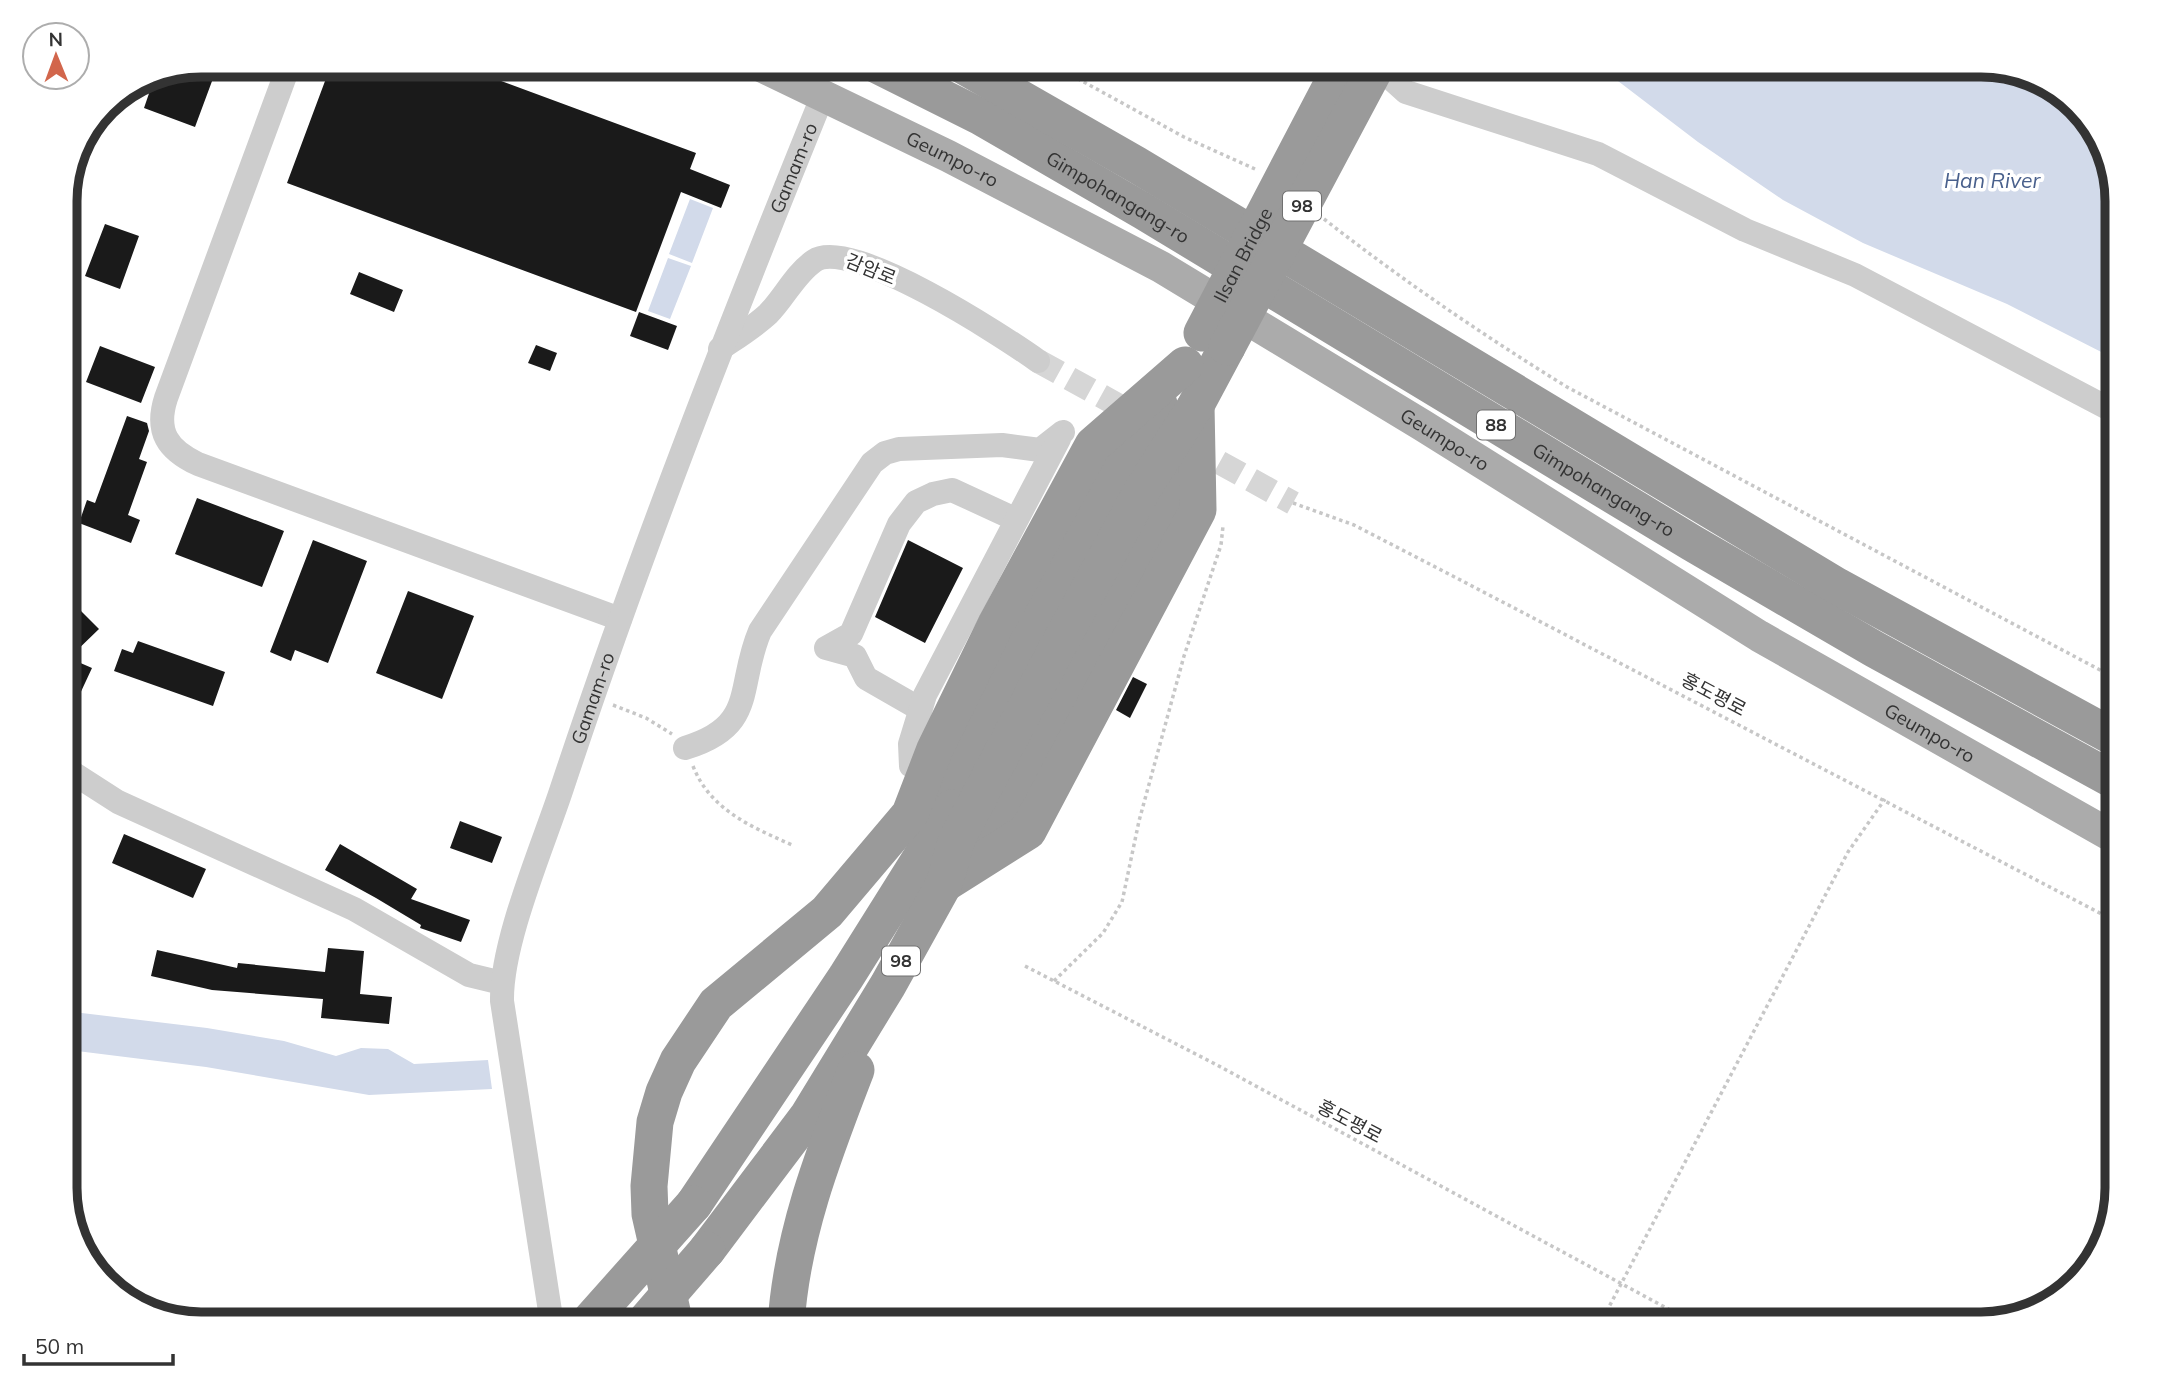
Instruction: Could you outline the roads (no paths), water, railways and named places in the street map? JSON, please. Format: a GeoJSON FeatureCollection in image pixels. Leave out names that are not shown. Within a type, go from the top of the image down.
{"type":"FeatureCollection","features":[{"type":"Feature","properties":{"kind":"highway","name":"Gimpohangang-ro"},"geometry":{"type":"LineString","coordinates":[[901,77],[981,117],[1143,211],[1680,536],[1874,649],[2105,775]]}},
{"type":"Feature","properties":{"kind":"highway","name":"Gimpohangang-ro"},"geometry":{"type":"LineString","coordinates":[[983,77],[1137,165],[1837,586],[2105,732]]}},
{"type":"Feature","properties":{"kind":"highway","name":"Ilsan Bridge"},"geometry":{"type":"LineString","coordinates":[[1214,340],[1336,77]]}},
{"type":"Feature","properties":{"kind":"highway","name":"Ilsan Bridge"},"geometry":{"type":"LineString","coordinates":[[1214,340],[1369,77]]}},
{"type":"Feature","properties":{"kind":"highway","name":"98"},"geometry":{"type":"LineString","coordinates":[[654,1312],[708,1250],[808,1116],[888,985],[942,828],[1185,365],[1214,340]]}},
{"type":"Feature","properties":{"kind":"highway","name":"98"},"geometry":{"type":"LineString","coordinates":[[599,1312],[694,1204],[846,977],[957,839],[1143,489],[1196,405],[1214,340]]}},
{"type":"Feature","properties":{"kind":"highway"},"geometry":{"type":"LineString","coordinates":[[1185,365],[1077,440],[980,615],[911,766],[910,814],[927,878],[975,864],[1028,831],[1199,510],[1196,405]]}},
{"type":"Feature","properties":{"kind":"highway"},"geometry":{"type":"LineString","coordinates":[[672,1312],[650,1214],[649,1186],[655,1122],[678,1060],[693,1033],[716,1004],[827,912],[910,814],[935,749],[996,624],[1093,445],[1185,365]]}},
{"type":"Feature","properties":{"kind":"highway"},"geometry":{"type":"LineString","coordinates":[[788,1312],[799,1236],[817,1168],[888,985]]}},
{"type":"Feature","properties":{"kind":"main road","name":"Geumpo-ro"},"geometry":{"type":"LineString","coordinates":[[785,77],[1161,267],[1422,425],[1759,636],[2105,832]]}},
{"type":"Feature","properties":{"kind":"street"},"geometry":{"type":"LineString","coordinates":[[285,77],[166,398],[161,413],[164,438],[181,456],[198,464],[621,619]]}},
{"type":"Feature","properties":{"kind":"street"},"geometry":{"type":"LineString","coordinates":[[1389,77],[1406,92],[1598,154],[1712,214],[1854,275],[2105,407]]}},
{"type":"Feature","properties":{"kind":"street","name":"Gamam-ro"},"geometry":{"type":"LineString","coordinates":[[550,1312],[507,1032],[502,983],[523,903],[621,619],[720,350],[823,95]]}},
{"type":"Feature","properties":{"kind":"street","name":"감암로"},"geometry":{"type":"LineString","coordinates":[[720,350],[767,314],[814,261],[831,255],[856,259],[974,318],[1038,361]]}},
{"type":"Feature","properties":{"kind":"street"},"geometry":{"type":"LineString","coordinates":[[685,748],[709,741],[726,729],[734,719],[745,689],[753,647],[760,631],[872,463],[885,453],[900,449],[1002,445],[1040,450],[1063,432],[920,709],[910,744],[911,766]]}},
{"type":"Feature","properties":{"kind":"street"},"geometry":{"type":"LineString","coordinates":[[920,709],[866,678],[855,656],[826,648],[850,634],[899,524],[916,502],[933,494],[952,490],[1016,519]]}},
{"type":"Feature","properties":{"kind":"street"},"geometry":{"type":"LineString","coordinates":[[77,776],[118,802],[341,902],[397,931],[469,975],[502,983]]}},
{"type":"Feature","properties":{"kind":"water","name":"Han River"},"geometry":{"type":"Polygon","coordinates":[[[1613,77],[1982,77],[2029,86],[2069,113],[2096,153],[2101,169],[2105,200],[2105,354],[2007,304],[1863,243],[1783,200],[1698,142],[1613,77]]]}},
{"type":"Feature","properties":{"kind":"water"},"geometry":{"type":"Polygon","coordinates":[[[690,199],[713,208],[692,263],[669,254],[690,199]]]}},
{"type":"Feature","properties":{"kind":"water"},"geometry":{"type":"Polygon","coordinates":[[[668,258],[691,266],[670,319],[648,311],[668,258]]]}},
{"type":"Feature","properties":{"kind":"water"},"geometry":{"type":"Polygon","coordinates":[[[77,1012],[207,1028],[284,1041],[336,1056],[361,1048],[388,1049],[414,1064],[488,1060],[492,1089],[369,1095],[206,1067],[77,1051],[77,1012]]]}},
{"type":"Feature","properties":{"kind":"tunnel"},"geometry":{"type":"LineString","coordinates":[[1038,361],[1141,418]]}},
{"type":"Feature","properties":{"kind":"tunnel"},"geometry":{"type":"LineString","coordinates":[[1188,445],[1293,503]]}}]}
